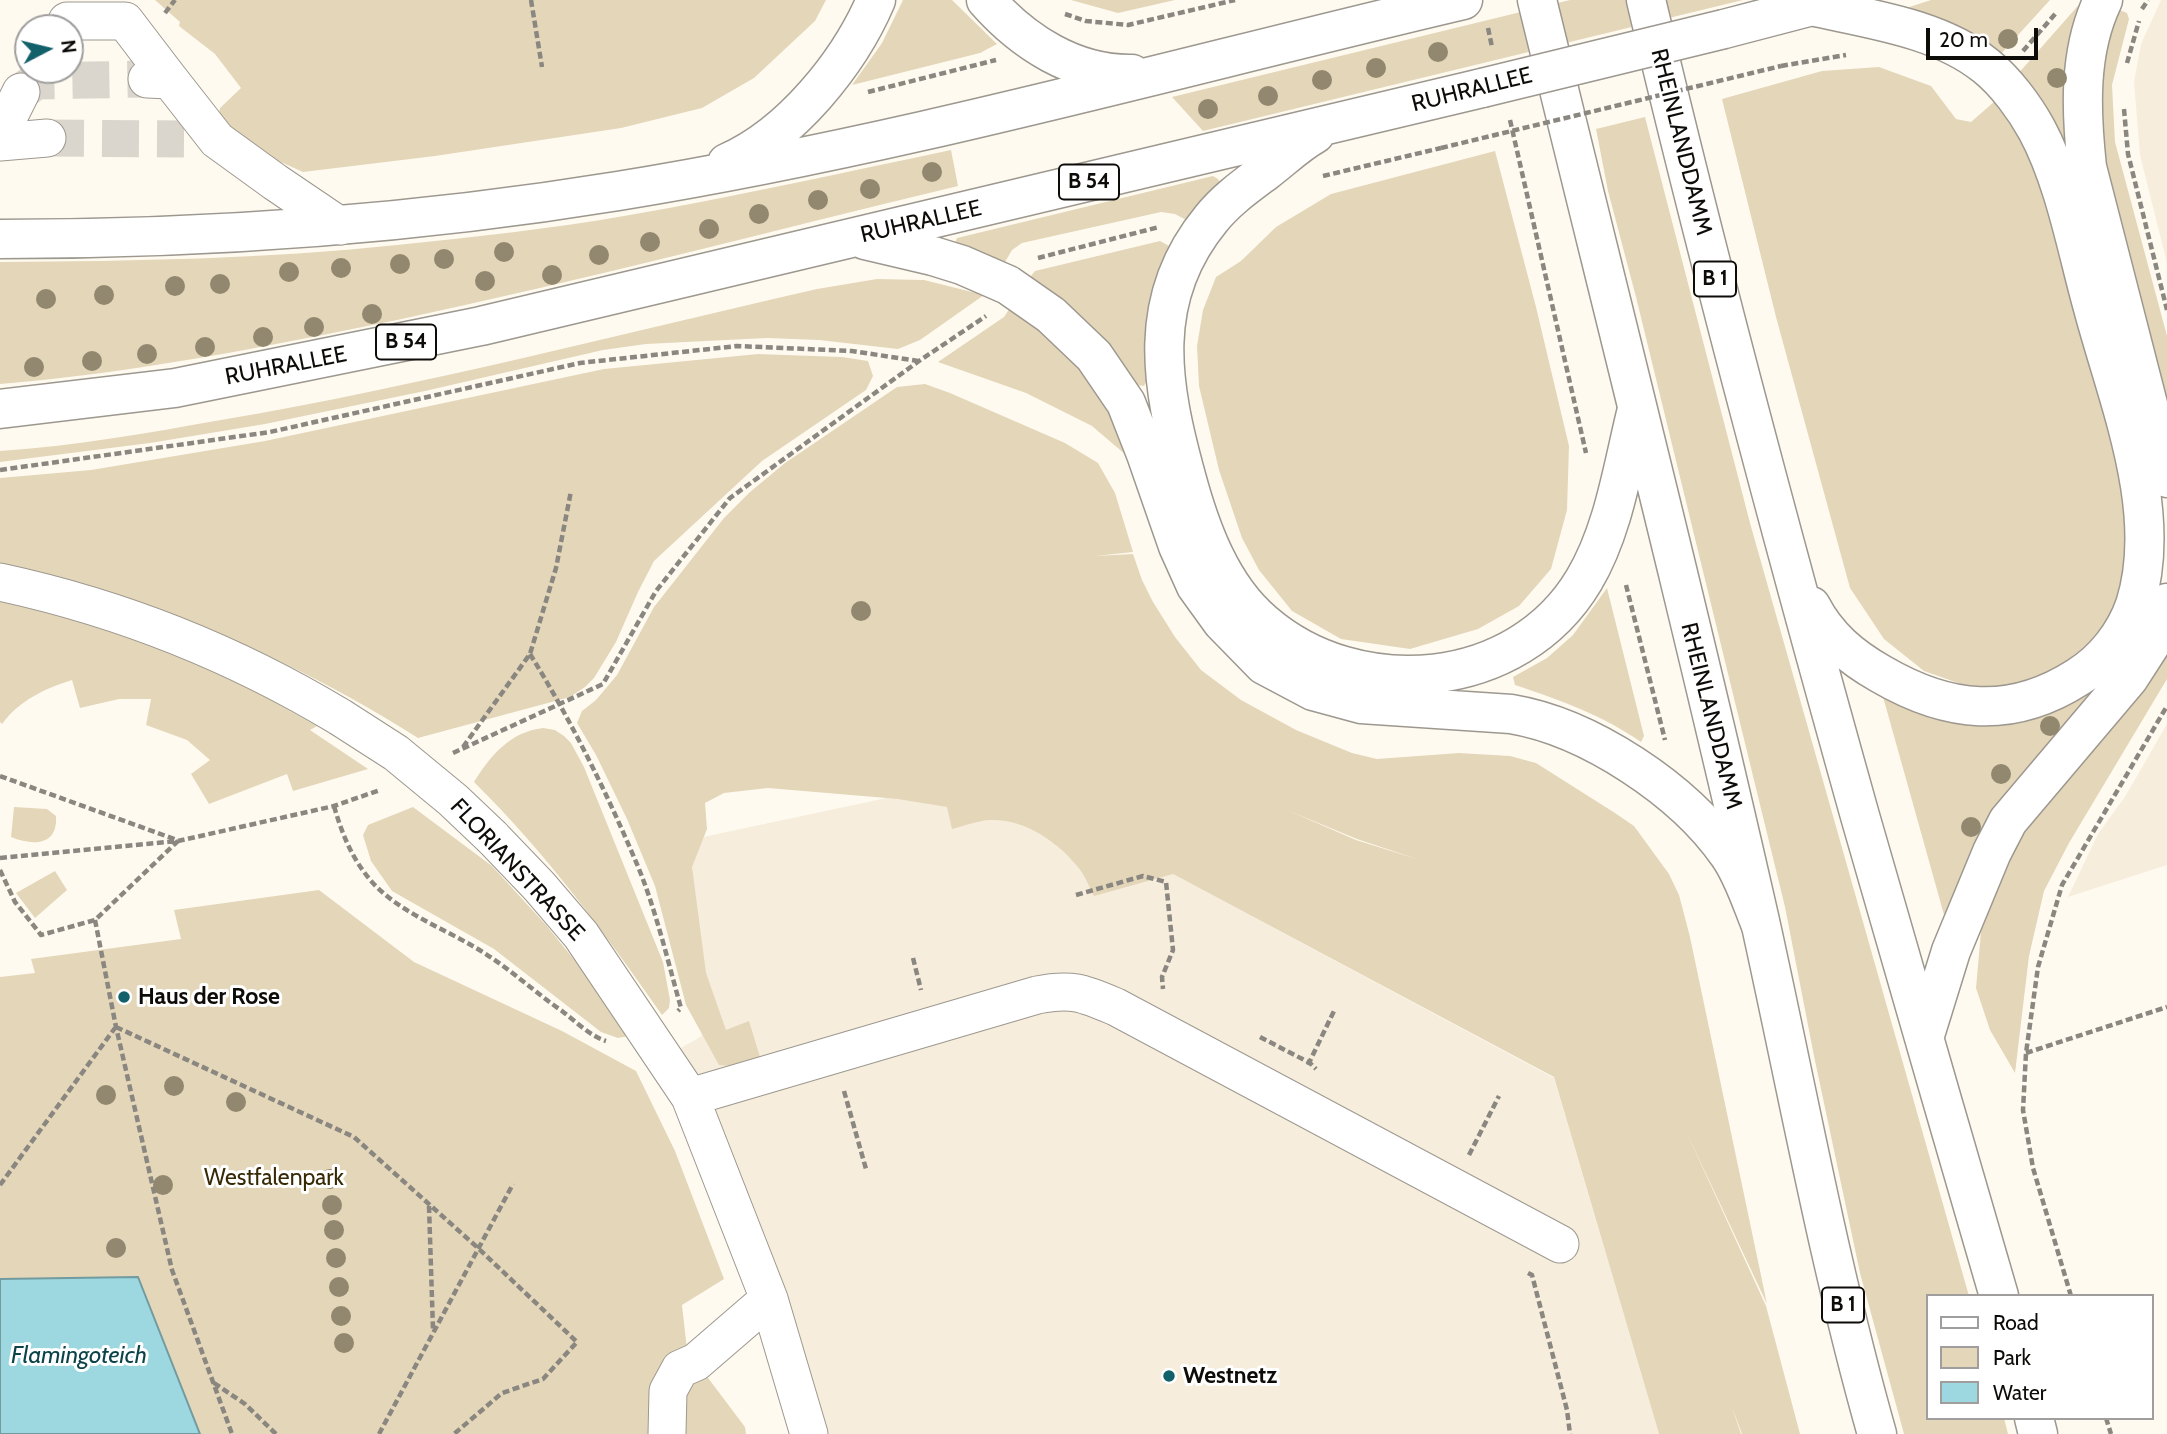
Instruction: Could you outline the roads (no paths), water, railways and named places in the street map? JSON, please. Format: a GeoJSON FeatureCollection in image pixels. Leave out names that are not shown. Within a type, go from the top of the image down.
{"type":"FeatureCollection","features":[{"type":"Feature","properties":{"kind":"main road"},"geometry":{"type":"LineString","coordinates":[[697,176],[733,161],[764,142],[789,121],[813,96],[845,55],[867,21],[876,0]]}},
{"type":"Feature","properties":{"kind":"main road"},"geometry":{"type":"LineString","coordinates":[[986,0],[1023,36],[1062,61],[1124,74],[1164,74]]}},
{"type":"Feature","properties":{"kind":"main road","name":"RHEINLANDDAMM"},"geometry":{"type":"LineString","coordinates":[[1537,0],[1760,923],[1819,1201],[1877,1434]]}},
{"type":"Feature","properties":{"kind":"main road","name":"RHEINLANDDAMM"},"geometry":{"type":"LineString","coordinates":[[1646,0],[1788,557],[1870,852],[1998,1294]]}},
{"type":"Feature","properties":{"kind":"main road"},"geometry":{"type":"LineString","coordinates":[[2103,0],[2096,13],[2083,84],[2082,119],[2087,167],[2167,478]]}},
{"type":"Feature","properties":{"kind":"main road"},"geometry":{"type":"LineString","coordinates":[[1788,557],[1802,592],[1819,623],[1846,652],[1902,687],[1934,700],[1994,707],[2057,691],[2090,669],[2116,642],[2134,607],[2143,568],[2144,531],[2134,459],[2072,228],[2049,158],[2028,114],[1988,68],[1954,47],[1926,35],[1823,3]]}},
{"type":"Feature","properties":{"kind":"main road","name":"RUHRALLEE"},"geometry":{"type":"LineString","coordinates":[[0,409],[161,390],[481,327],[1430,101],[1823,3]]}},
{"type":"Feature","properties":{"kind":"main road"},"geometry":{"type":"LineString","coordinates":[[0,239],[111,239],[340,226],[575,198],[842,149],[1164,74],[1409,13],[1475,13]]}},
{"type":"Feature","properties":{"kind":"main road"},"geometry":{"type":"LineString","coordinates":[[1332,124],[1306,139],[1233,197],[1212,218],[1192,244],[1178,273],[1166,313],[1163,366],[1170,418],[1195,507],[1209,543],[1234,591],[1263,622],[1294,645],[1340,666],[1388,675],[1438,674],[1483,663],[1527,641],[1570,602],[1595,561],[1609,519],[1637,409]]}},
{"type":"Feature","properties":{"kind":"main road"},"geometry":{"type":"LineString","coordinates":[[845,240],[868,240],[933,256],[1008,285],[1051,315],[1094,356],[1126,403],[1178,546],[1196,586],[1222,622],[1264,665],[1313,691],[1361,705],[1485,711],[1533,718],[1587,738],[1650,778],[1710,831],[1730,856],[1760,923]]}},
{"type":"Feature","properties":{"kind":"main road"},"geometry":{"type":"LineString","coordinates":[[1925,1035],[1951,951],[1992,852],[2008,821],[2129,678],[2158,633],[2167,603]]}},
{"type":"Feature","properties":{"kind":"street"},"geometry":{"type":"LineString","coordinates":[[84,21],[125,21],[159,79],[200,140],[275,182],[340,226]]}},
{"type":"Feature","properties":{"kind":"street"},"geometry":{"type":"LineString","coordinates":[[0,134],[22,92]]}},
{"type":"Feature","properties":{"kind":"street"},"geometry":{"type":"LineString","coordinates":[[0,142],[47,138]]}},
{"type":"Feature","properties":{"kind":"street","name":"FLORIANSTRASSE"},"geometry":{"type":"LineString","coordinates":[[0,582],[57,595],[135,619],[222,654],[299,692],[396,753],[453,800],[540,886],[581,935],[690,1097],[769,1299],[809,1434]]}},
{"type":"Feature","properties":{"kind":"street"},"geometry":{"type":"LineString","coordinates":[[690,1097],[1037,995],[1059,991],[1082,993],[1115,1007],[1290,1100],[1457,1171],[1559,1244]]}},
{"type":"Feature","properties":{"kind":"street"},"geometry":{"type":"LineString","coordinates":[[667,1434],[668,1391],[680,1369],[696,1362],[769,1299]]}},
{"type":"Feature","properties":{"kind":"water","name":"Flamingoteich"},"geometry":{"type":"Polygon","coordinates":[[[138,1277],[200,1434],[0,1434],[0,1279],[138,1277]]]}},
{"type":"Feature","properties":{"kind":"tunnel"},"geometry":{"type":"LineString","coordinates":[[21,92],[36,81],[147,79]]}},
{"type":"Feature","properties":{"kind":"tunnel"},"geometry":{"type":"LineString","coordinates":[[47,138],[184,139]]}},
{"type":"Feature","properties":{"kind":"place","name":"Haus der Rose"},"geometry":{"type":"Point","coordinates":[124,997]}},
{"type":"Feature","properties":{"kind":"place","name":"Westnetz"},"geometry":{"type":"Point","coordinates":[1169,1376]}},
{"type":"Feature","properties":{"kind":"park label","name":"Westfalenpark"},"geometry":{"type":"Point","coordinates":[274,1178]}}]}
